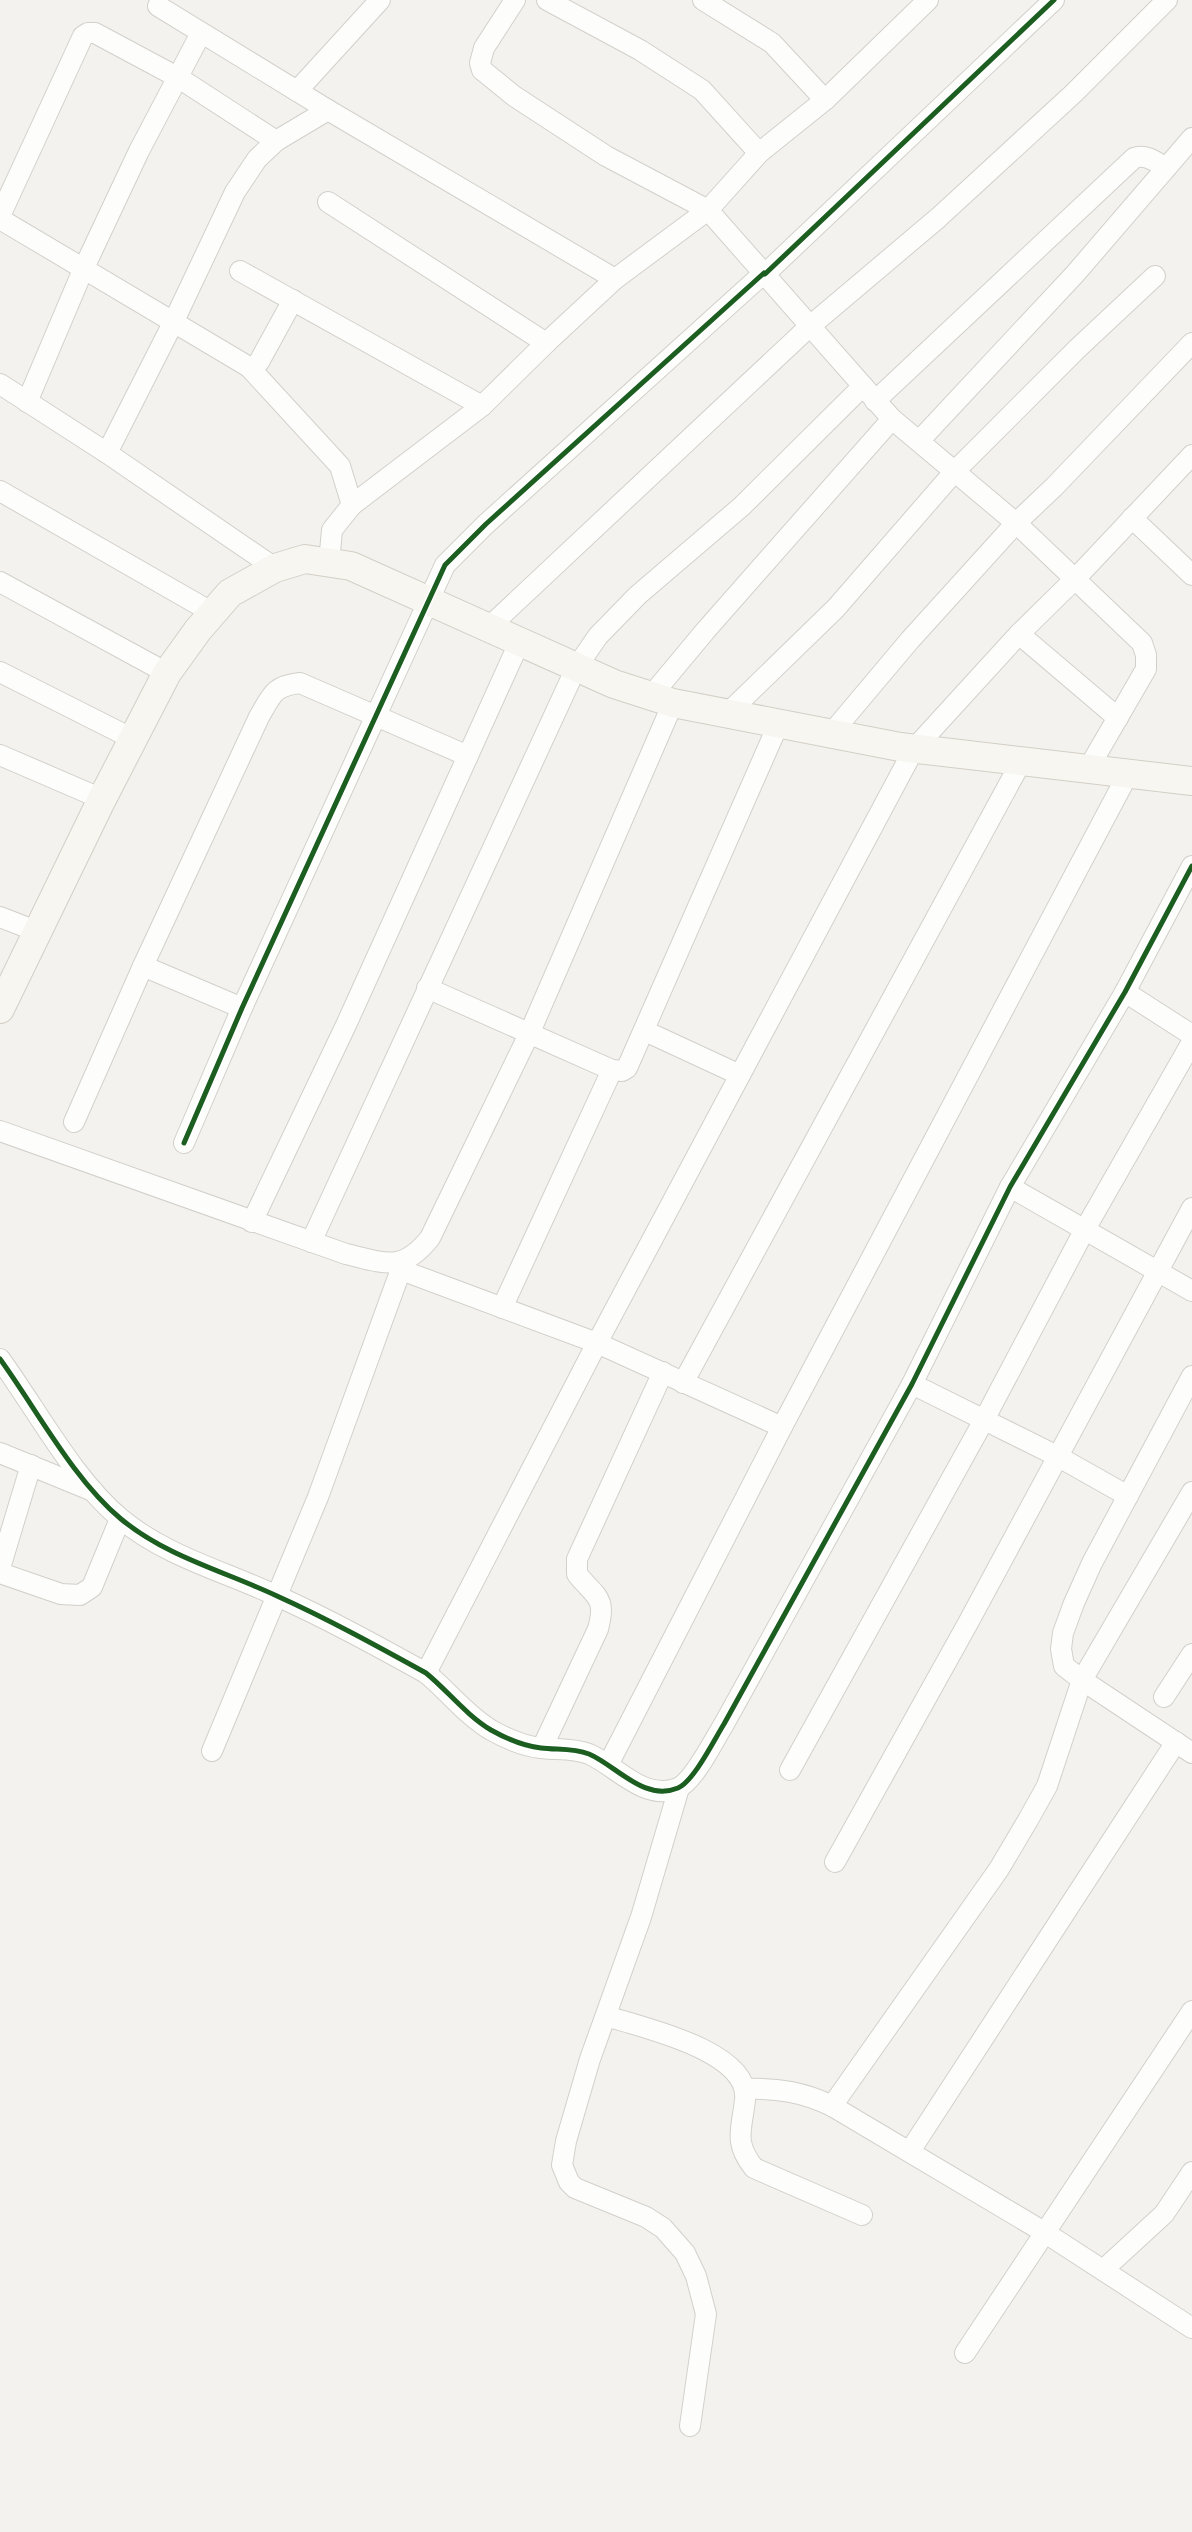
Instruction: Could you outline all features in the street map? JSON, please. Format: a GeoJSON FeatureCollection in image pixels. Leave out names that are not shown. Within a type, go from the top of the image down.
{"type":"FeatureCollection","features":[{"type":"Feature","properties":{"kind":"main road"},"geometry":{"type":"LineString","coordinates":[[0,1008],[102,798],[167,673],[230,593],[275,568],[305,560],[351,566],[576,668],[614,684],[662,700],[778,725],[914,749],[1192,781]]}},
{"type":"Feature","properties":{"kind":"street"},"geometry":{"type":"LineString","coordinates":[[297,91],[380,0]]}},
{"type":"Feature","properties":{"kind":"street"},"geometry":{"type":"LineString","coordinates":[[515,0],[484,48],[480,63],[482,70],[514,96],[606,156],[708,210],[809,327],[892,419],[1016,523],[1076,578],[1142,643],[1146,655],[1146,669],[1088,769]]}},
{"type":"Feature","properties":{"kind":"street"},"geometry":{"type":"LineString","coordinates":[[547,0],[640,50],[702,90],[759,153]]}},
{"type":"Feature","properties":{"kind":"street"},"geometry":{"type":"LineString","coordinates":[[703,0],[772,43],[825,100]]}},
{"type":"Feature","properties":{"kind":"street"},"geometry":{"type":"LineString","coordinates":[[329,563],[332,530],[352,505],[482,406],[546,342],[615,279],[708,210],[759,153],[825,100],[928,0]]}},
{"type":"Feature","properties":{"kind":"street"},"geometry":{"type":"LineString","coordinates":[[184,1143],[242,1008],[444,565],[486,524],[764,273],[974,74],[1033,22],[1054,0]]}},
{"type":"Feature","properties":{"kind":"street"},"geometry":{"type":"LineString","coordinates":[[488,628],[809,327],[938,218],[1074,93],[1167,0]]}},
{"type":"Feature","properties":{"kind":"street"},"geometry":{"type":"LineString","coordinates":[[158,6],[328,110],[615,279]]}},
{"type":"Feature","properties":{"kind":"street"},"geometry":{"type":"LineString","coordinates":[[276,141],[179,78],[95,33],[85,34],[0,218],[83,270],[248,367],[340,466],[352,505]]}},
{"type":"Feature","properties":{"kind":"street"},"geometry":{"type":"LineString","coordinates":[[27,402],[83,270],[139,152],[201,33]]}},
{"type":"Feature","properties":{"kind":"street"},"geometry":{"type":"LineString","coordinates":[[107,453],[173,322],[235,192],[257,159],[276,141],[328,110]]}},
{"type":"Feature","properties":{"kind":"street"},"geometry":{"type":"LineString","coordinates":[[919,441],[1179,162],[1192,138]]}},
{"type":"Feature","properties":{"kind":"street"},"geometry":{"type":"LineString","coordinates":[[311,1242],[576,668],[598,636],[638,595],[741,507],[1134,158],[1141,156],[1179,162]]}},
{"type":"Feature","properties":{"kind":"street"},"geometry":{"type":"LineString","coordinates":[[328,202],[546,342]]}},
{"type":"Feature","properties":{"kind":"street"},"geometry":{"type":"LineString","coordinates":[[240,271],[482,406]]}},
{"type":"Feature","properties":{"kind":"street"},"geometry":{"type":"LineString","coordinates":[[727,714],[836,608],[955,471],[1155,276]]}},
{"type":"Feature","properties":{"kind":"street"},"geometry":{"type":"LineString","coordinates":[[248,367],[252,368],[260,362],[293,300]]}},
{"type":"Feature","properties":{"kind":"street"},"geometry":{"type":"LineString","coordinates":[[830,735],[910,640],[1016,523],[1054,487],[1192,343]]}},
{"type":"Feature","properties":{"kind":"street"},"geometry":{"type":"LineString","coordinates":[[0,384],[107,453],[275,568]]}},
{"type":"Feature","properties":{"kind":"street"},"geometry":{"type":"LineString","coordinates":[[212,1751],[318,1497],[402,1266],[419,1252],[430,1238],[530,1032],[662,700],[706,630],[892,419]]}},
{"type":"Feature","properties":{"kind":"street"},"geometry":{"type":"LineString","coordinates":[[426,1673],[597,1343],[914,749],[1019,634],[1190,461]]}},
{"type":"Feature","properties":{"kind":"street"},"geometry":{"type":"LineString","coordinates":[[0,491],[213,613]]}},
{"type":"Feature","properties":{"kind":"street"},"geometry":{"type":"LineString","coordinates":[[1132,518],[1192,575]]}},
{"type":"Feature","properties":{"kind":"street"},"geometry":{"type":"LineString","coordinates":[[0,582],[167,673]]}},
{"type":"Feature","properties":{"kind":"street"},"geometry":{"type":"LineString","coordinates":[[1019,634],[1118,718]]}},
{"type":"Feature","properties":{"kind":"street"},"geometry":{"type":"LineString","coordinates":[[252,1222],[346,1025],[519,643]]}},
{"type":"Feature","properties":{"kind":"street"},"geometry":{"type":"LineString","coordinates":[[0,672],[133,739]]}},
{"type":"Feature","properties":{"kind":"street"},"geometry":{"type":"LineString","coordinates":[[74,1122],[142,966],[254,726],[271,696],[283,685],[300,683],[468,756]]}},
{"type":"Feature","properties":{"kind":"street"},"geometry":{"type":"LineString","coordinates":[[427,988],[530,1032],[612,1070],[622,1071],[628,1068],[778,725]]}},
{"type":"Feature","properties":{"kind":"street"},"geometry":{"type":"LineString","coordinates":[[0,755],[102,798]]}},
{"type":"Feature","properties":{"kind":"street"},"geometry":{"type":"LineString","coordinates":[[683,1383],[1021,762]]}},
{"type":"Feature","properties":{"kind":"street"},"geometry":{"type":"LineString","coordinates":[[608,1765],[782,1427],[1128,774]]}},
{"type":"Feature","properties":{"kind":"street"},"geometry":{"type":"LineString","coordinates":[[690,2426],[706,2314],[696,2276],[685,2253],[663,2228],[646,2217],[575,2188],[569,2182],[562,2165],[566,2141],[590,2059],[641,1917],[679,1788],[691,1776],[724,1724],[912,1384],[1010,1187],[1125,992],[1192,866]]}},
{"type":"Feature","properties":{"kind":"street"},"geometry":{"type":"LineString","coordinates":[[0,917],[36,931]]}},
{"type":"Feature","properties":{"kind":"street"},"geometry":{"type":"LineString","coordinates":[[142,966],[242,1008]]}},
{"type":"Feature","properties":{"kind":"street"},"geometry":{"type":"LineString","coordinates":[[1125,992],[1192,1035]]}},
{"type":"Feature","properties":{"kind":"street"},"geometry":{"type":"LineString","coordinates":[[645,1030],[740,1075]]}},
{"type":"Feature","properties":{"kind":"street"},"geometry":{"type":"LineString","coordinates":[[790,1770],[984,1420],[1084,1231],[1192,1042]]}},
{"type":"Feature","properties":{"kind":"street"},"geometry":{"type":"LineString","coordinates":[[502,1308],[612,1070]]}},
{"type":"Feature","properties":{"kind":"street"},"geometry":{"type":"LineString","coordinates":[[0,1131],[346,1254],[402,1266],[502,1308],[597,1343],[782,1427]]}},
{"type":"Feature","properties":{"kind":"street"},"geometry":{"type":"LineString","coordinates":[[1010,1187],[1192,1291]]}},
{"type":"Feature","properties":{"kind":"street"},"geometry":{"type":"LineString","coordinates":[[835,1862],[968,1623],[1192,1208]]}},
{"type":"Feature","properties":{"kind":"street"},"geometry":{"type":"LineString","coordinates":[[0,1359],[65,1454],[94,1491],[120,1519],[168,1551],[277,1595],[426,1673],[445,1688],[474,1719],[509,1739],[542,1748],[576,1750],[608,1765],[634,1783],[651,1790],[665,1791],[679,1788]]}},
{"type":"Feature","properties":{"kind":"street"},"geometry":{"type":"LineString","coordinates":[[542,1748],[598,1629],[602,1613],[600,1601],[577,1574],[577,1559],[663,1372]]}},
{"type":"Feature","properties":{"kind":"street"},"geometry":{"type":"LineString","coordinates":[[910,2151],[1184,1748],[1064,1666],[1061,1649],[1063,1633],[1092,1563],[1192,1376]]}},
{"type":"Feature","properties":{"kind":"street"},"geometry":{"type":"LineString","coordinates":[[912,1384],[1057,1456],[1128,1496]]}},
{"type":"Feature","properties":{"kind":"street"},"geometry":{"type":"LineString","coordinates":[[0,1452],[94,1491]]}},
{"type":"Feature","properties":{"kind":"street"},"geometry":{"type":"LineString","coordinates":[[0,1568],[31,1465]]}},
{"type":"Feature","properties":{"kind":"street"},"geometry":{"type":"LineString","coordinates":[[832,2106],[999,1869],[1028,1820],[1047,1786],[1082,1680],[1192,1493]]}},
{"type":"Feature","properties":{"kind":"street"},"geometry":{"type":"LineString","coordinates":[[0,1573],[61,1594],[80,1595],[92,1587],[120,1519]]}},
{"type":"Feature","properties":{"kind":"street"},"geometry":{"type":"LineString","coordinates":[[1164,1697],[1192,1654]]}},
{"type":"Feature","properties":{"kind":"street"},"geometry":{"type":"LineString","coordinates":[[965,2353],[1192,2011]]}},
{"type":"Feature","properties":{"kind":"street"},"geometry":{"type":"LineString","coordinates":[[606,2016],[688,2042],[712,2054],[737,2074],[746,2089],[740,2138],[743,2154],[754,2168],[862,2215]]}},
{"type":"Feature","properties":{"kind":"street"},"geometry":{"type":"LineString","coordinates":[[746,2089],[776,2088],[796,2091],[832,2106],[1044,2232],[1192,2328]]}},
{"type":"Feature","properties":{"kind":"street"},"geometry":{"type":"LineString","coordinates":[[1102,2270],[1164,2214],[1192,2172]]}},
{"type":"Feature","properties":{"kind":"cycle path"},"geometry":{"type":"LineString","coordinates":[[184,1143],[242,1008],[445,565],[486,524],[765,274],[1054,0]]}},
{"type":"Feature","properties":{"kind":"cycle path"},"geometry":{"type":"LineString","coordinates":[[0,1359],[56,1443],[87,1484],[121,1519],[157,1544],[315,1614],[426,1673],[473,1717],[503,1736],[521,1744],[534,1747],[571,1750],[589,1754],[642,1787],[666,1791],[678,1788],[697,1769],[724,1724],[912,1384],[1010,1187],[1125,992],[1192,866]]}}]}
